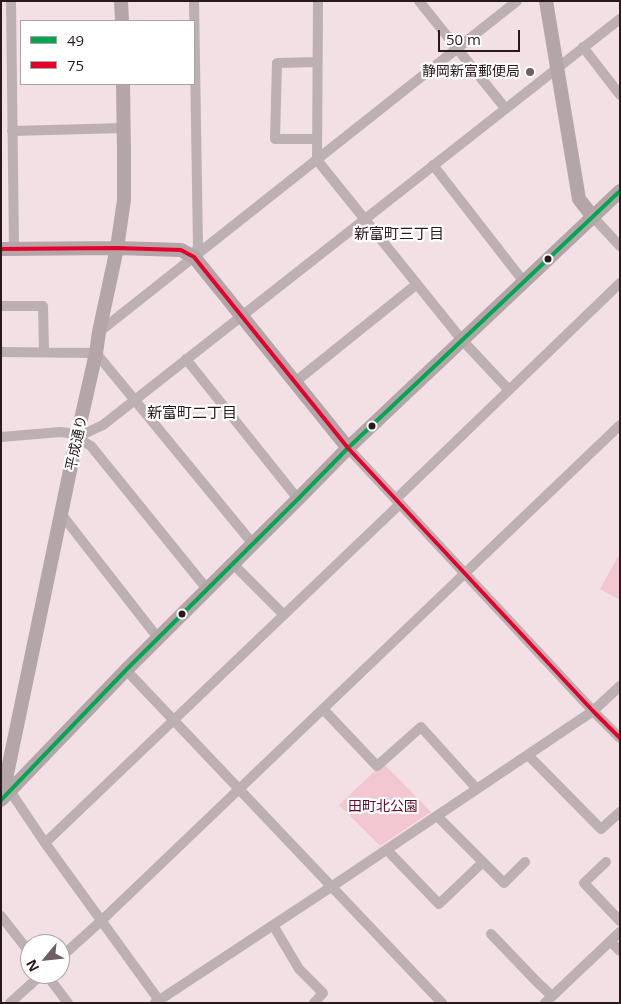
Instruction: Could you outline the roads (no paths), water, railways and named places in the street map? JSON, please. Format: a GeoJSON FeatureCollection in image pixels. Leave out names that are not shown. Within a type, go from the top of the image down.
{"type":"FeatureCollection","features":[{"type":"Feature","properties":{"kind":"street"},"geometry":{"type":"LineString","coordinates":[[11,1],[12,131],[8,249],[117,248],[181,250],[194,257],[348,448],[620,738]]}},
{"type":"Feature","properties":{"kind":"street"},"geometry":{"type":"LineString","coordinates":[[121,1],[122,20]]}},
{"type":"Feature","properties":{"kind":"street"},"geometry":{"type":"LineString","coordinates":[[194,1],[194,20]]}},
{"type":"Feature","properties":{"kind":"street"},"geometry":{"type":"LineString","coordinates":[[318,1],[317,160],[462,340],[509,390]]}},
{"type":"Feature","properties":{"kind":"street"},"geometry":{"type":"LineString","coordinates":[[100,332],[517,1]]}},
{"type":"Feature","properties":{"kind":"street"},"geometry":{"type":"LineString","coordinates":[[546,1],[579,199],[620,246]]}},
{"type":"Feature","properties":{"kind":"street"},"geometry":{"type":"LineString","coordinates":[[422,2],[506,108]]}},
{"type":"Feature","properties":{"kind":"street"},"geometry":{"type":"LineString","coordinates":[[77,437],[103,425],[620,19]]}},
{"type":"Feature","properties":{"kind":"street"},"geometry":{"type":"LineString","coordinates":[[583,48],[620,95]]}},
{"type":"Feature","properties":{"kind":"street"},"geometry":{"type":"LineString","coordinates":[[194,257],[198,246],[195,62]]}},
{"type":"Feature","properties":{"kind":"street"},"geometry":{"type":"LineString","coordinates":[[317,62],[276,63],[275,139],[317,139]]}},
{"type":"Feature","properties":{"kind":"street","name":"平成通り"},"geometry":{"type":"LineString","coordinates":[[5,796],[5,762],[62,515],[117,248],[124,200],[123,85]]}},
{"type":"Feature","properties":{"kind":"street"},"geometry":{"type":"LineString","coordinates":[[12,131],[124,128]]}},
{"type":"Feature","properties":{"kind":"street"},"geometry":{"type":"LineString","coordinates":[[433,165],[524,282]]}},
{"type":"Feature","properties":{"kind":"street"},"geometry":{"type":"LineString","coordinates":[[620,191],[348,448],[126,670],[5,796],[45,844],[158,1002],[593,711],[620,686]]}},
{"type":"Feature","properties":{"kind":"street"},"geometry":{"type":"LineString","coordinates":[[45,844],[284,615],[509,390],[620,283]]}},
{"type":"Feature","properties":{"kind":"street"},"geometry":{"type":"LineString","coordinates":[[295,382],[417,284]]}},
{"type":"Feature","properties":{"kind":"street"},"geometry":{"type":"LineString","coordinates":[[1,306],[44,306],[44,352]]}},
{"type":"Feature","properties":{"kind":"street"},"geometry":{"type":"LineString","coordinates":[[1,352],[96,353],[136,399],[253,544]]}},
{"type":"Feature","properties":{"kind":"street"},"geometry":{"type":"LineString","coordinates":[[186,360],[298,499]]}},
{"type":"Feature","properties":{"kind":"street"},"geometry":{"type":"LineString","coordinates":[[70,949],[323,710],[620,425]]}},
{"type":"Feature","properties":{"kind":"street"},"geometry":{"type":"LineString","coordinates":[[1,437],[60,432],[69,433],[91,446],[207,590]]}},
{"type":"Feature","properties":{"kind":"street"},"geometry":{"type":"LineString","coordinates":[[62,515],[158,638]]}},
{"type":"Feature","properties":{"kind":"street"},"geometry":{"type":"LineString","coordinates":[[233,564],[284,615]]}},
{"type":"Feature","properties":{"kind":"street"},"geometry":{"type":"LineString","coordinates":[[126,670],[442,1003]]}},
{"type":"Feature","properties":{"kind":"street"},"geometry":{"type":"LineString","coordinates":[[323,710],[377,766],[421,727],[477,790]]}},
{"type":"Feature","properties":{"kind":"street"},"geometry":{"type":"LineString","coordinates":[[528,755],[601,829],[620,812]]}},
{"type":"Feature","properties":{"kind":"street"},"geometry":{"type":"LineString","coordinates":[[437,816],[504,883],[525,862]]}},
{"type":"Feature","properties":{"kind":"street"},"geometry":{"type":"LineString","coordinates":[[387,850],[439,904],[483,862]]}},
{"type":"Feature","properties":{"kind":"street"},"geometry":{"type":"LineString","coordinates":[[606,862],[584,884],[620,922]]}},
{"type":"Feature","properties":{"kind":"street"},"geometry":{"type":"LineString","coordinates":[[1,916],[20,940]]}},
{"type":"Feature","properties":{"kind":"street"},"geometry":{"type":"LineString","coordinates":[[273,925],[299,969],[323,993],[314,1003]]}},
{"type":"Feature","properties":{"kind":"street"},"geometry":{"type":"LineString","coordinates":[[492,934],[538,983],[548,999],[620,932]]}},
{"type":"Feature","properties":{"kind":"street"},"geometry":{"type":"LineString","coordinates":[[610,942],[620,951]]}},
{"type":"Feature","properties":{"kind":"street"},"geometry":{"type":"LineString","coordinates":[[10,1003],[32,984]]}},
{"type":"Feature","properties":{"kind":"street"},"geometry":{"type":"LineString","coordinates":[[52,984],[68,1003]]}},
{"type":"Feature","properties":{"kind":"place","name":"静岡新富郵便局"},"geometry":{"type":"Point","coordinates":[530,72]}},
{"type":"Feature","properties":{"kind":"district","name":"新富町三丁目"},"geometry":{"type":"Point","coordinates":[399,235]}},
{"type":"Feature","properties":{"kind":"district","name":"新富町二丁目"},"geometry":{"type":"Point","coordinates":[192,414]}},
{"type":"Feature","properties":{"kind":"park label","name":"田町北公園"},"geometry":{"type":"Point","coordinates":[383,807]}}]}
